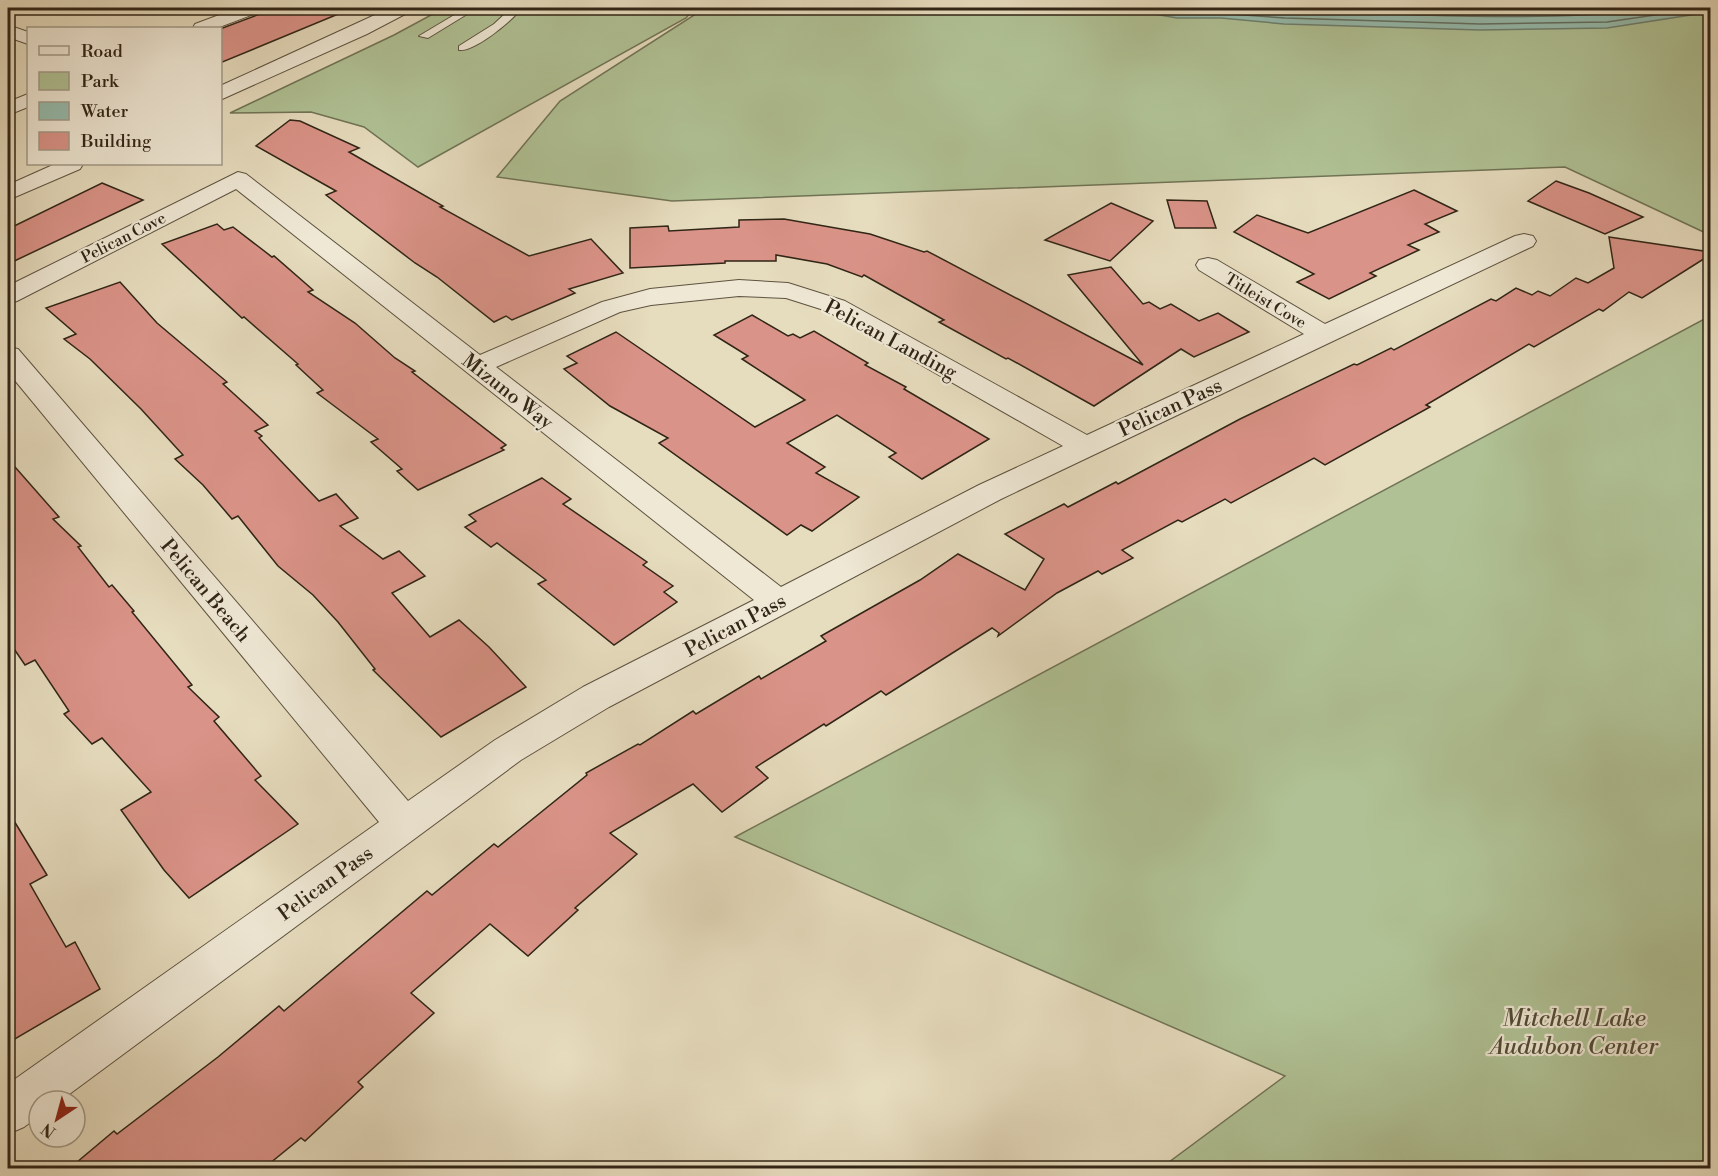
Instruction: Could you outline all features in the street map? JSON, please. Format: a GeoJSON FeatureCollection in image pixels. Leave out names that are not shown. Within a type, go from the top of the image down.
{"type":"FeatureCollection","features":[{"type":"Feature","properties":{"kind":"street"},"geometry":{"type":"LineString","coordinates":[[205,27],[253,8]]}},
{"type":"Feature","properties":{"kind":"street"},"geometry":{"type":"LineString","coordinates":[[222,93],[360,30],[402,8]]}},
{"type":"Feature","properties":{"kind":"street"},"geometry":{"type":"LineString","coordinates":[[8,31],[27,38]]}},
{"type":"Feature","properties":{"kind":"street"},"geometry":{"type":"LineString","coordinates":[[8,109],[27,100]]}},
{"type":"Feature","properties":{"kind":"street"},"geometry":{"type":"LineString","coordinates":[[8,193],[70,165]]}},
{"type":"Feature","properties":{"kind":"street","name":"Pelican Cove"},"geometry":{"type":"LineString","coordinates":[[8,296],[238,179]]}},
{"type":"Feature","properties":{"kind":"street","name":"Mizuno Way"},"geometry":{"type":"LineString","coordinates":[[238,179],[778,602]]}},
{"type":"Feature","properties":{"kind":"street","name":"Pelican Pass"},"geometry":{"type":"LineString","coordinates":[[8,1111],[508,750],[596,697],[990,492],[1524,241]]}},
{"type":"Feature","properties":{"kind":"street","name":"Titleist Cove"},"geometry":{"type":"LineString","coordinates":[[1208,265],[1324,335]]}},
{"type":"Feature","properties":{"kind":"street","name":"Pelican Landing"},"geometry":{"type":"LineString","coordinates":[[477,366],[611,307],[650,297],[739,288],[788,291],[836,306],[1086,447]]}},
{"type":"Feature","properties":{"kind":"street","name":"Pelican Beach"},"geometry":{"type":"LineString","coordinates":[[8,355],[405,825]]}},
{"type":"Feature","properties":{"kind":"lane"},"geometry":{"type":"LineString","coordinates":[[424,36],[472,8]]}},
{"type":"Feature","properties":{"kind":"lane"},"geometry":{"type":"LineString","coordinates":[[463,48],[498,26],[514,11],[510,8]]}},
{"type":"Feature","properties":{"kind":"green space"},"geometry":{"type":"Polygon","coordinates":[[[444,8],[695,8],[686,18],[418,167],[364,127],[311,112],[230,113],[394,35],[444,8]]]}},
{"type":"Feature","properties":{"kind":"green space"},"geometry":{"type":"Polygon","coordinates":[[[705,8],[1710,8],[1710,235],[1565,167],[672,201],[497,177],[560,101],[705,8]]]}},
{"type":"Feature","properties":{"kind":"green space","name":"Mitchell Lake Audubon Center"},"geometry":{"type":"Polygon","coordinates":[[[1710,316],[1710,1168],[1161,1168],[1285,1076],[735,837],[1710,316]]]}},
{"type":"Feature","properties":{"kind":"water"},"geometry":{"type":"Polygon","coordinates":[[[1119,8],[1710,8],[1710,12],[1607,28],[1480,30],[1177,18],[1119,8]]]}},
{"type":"Feature","properties":{"kind":"building"},"geometry":{"type":"Polygon","coordinates":[[[264,8],[348,8],[348,10],[222,62],[222,28],[260,14],[264,8]]]}},
{"type":"Feature","properties":{"kind":"building"},"geometry":{"type":"Polygon","coordinates":[[[290,120],[300,121],[359,148],[349,152],[443,206],[440,207],[529,256],[591,239],[623,273],[569,289],[575,293],[512,320],[506,316],[494,322],[326,195],[336,191],[256,146],[290,120]]]}},
{"type":"Feature","properties":{"kind":"building"},"geometry":{"type":"Polygon","coordinates":[[[1556,181],[1643,217],[1605,234],[1528,201],[1556,181]]]}},
{"type":"Feature","properties":{"kind":"building"},"geometry":{"type":"Polygon","coordinates":[[[102,183],[143,200],[8,264],[8,229],[102,183]]]}},
{"type":"Feature","properties":{"kind":"building"},"geometry":{"type":"Polygon","coordinates":[[[1414,190],[1457,211],[1425,224],[1439,232],[1408,245],[1419,250],[1370,273],[1376,276],[1329,299],[1297,282],[1314,274],[1234,232],[1257,215],[1308,233],[1414,190]]]}},
{"type":"Feature","properties":{"kind":"building"},"geometry":{"type":"Polygon","coordinates":[[[1167,200],[1207,201],[1216,228],[1175,228],[1167,200]]]}},
{"type":"Feature","properties":{"kind":"building"},"geometry":{"type":"Polygon","coordinates":[[[1111,203],[1153,221],[1110,261],[1045,240],[1111,203]]]}},
{"type":"Feature","properties":{"kind":"building"},"geometry":{"type":"Polygon","coordinates":[[[784,219],[870,234],[924,252],[927,251],[1143,365],[1068,275],[1111,267],[1143,304],[1149,302],[1160,309],[1171,304],[1199,321],[1218,313],[1249,332],[1194,357],[1181,349],[1094,406],[939,322],[944,320],[864,275],[862,277],[827,264],[776,255],[776,261],[725,261],[725,263],[630,268],[630,228],[668,226],[669,231],[739,227],[739,220],[784,219]]]}},
{"type":"Feature","properties":{"kind":"building"},"geometry":{"type":"Polygon","coordinates":[[[217,224],[224,230],[233,227],[272,257],[274,256],[313,290],[308,292],[355,323],[395,358],[415,371],[412,372],[506,445],[501,448],[504,450],[418,490],[397,471],[402,469],[371,442],[378,439],[317,393],[323,390],[296,365],[298,364],[244,317],[242,318],[162,244],[217,224]]]}},
{"type":"Feature","properties":{"kind":"building"},"geometry":{"type":"Polygon","coordinates":[[[1609,237],[1710,252],[1710,255],[1642,298],[1629,292],[1603,311],[1599,309],[1534,347],[1529,344],[1426,405],[1430,407],[1325,465],[1314,458],[1231,503],[1225,499],[1182,522],[1178,520],[1122,550],[1133,558],[1102,574],[1098,571],[1057,593],[998,636],[999,633],[992,628],[886,695],[881,691],[756,767],[768,778],[722,812],[693,784],[610,833],[637,854],[575,908],[578,910],[528,956],[490,924],[411,993],[434,1013],[358,1082],[363,1087],[305,1141],[301,1138],[264,1168],[70,1168],[114,1131],[117,1134],[218,1057],[279,1006],[284,1011],[427,891],[432,895],[494,844],[498,847],[587,775],[586,773],[638,744],[640,745],[693,711],[696,714],[759,676],[761,679],[826,641],[821,636],[920,580],[958,554],[1025,590],[1044,559],[1005,534],[1064,504],[1068,507],[1116,482],[1118,484],[1240,419],[1354,364],[1357,365],[1391,348],[1394,350],[1491,299],[1496,301],[1516,288],[1532,295],[1538,291],[1550,296],[1576,278],[1588,283],[1614,268],[1609,237]]]}},
{"type":"Feature","properties":{"kind":"building"},"geometry":{"type":"Polygon","coordinates":[[[120,282],[157,323],[227,382],[223,384],[268,425],[255,431],[262,436],[259,438],[319,501],[336,494],[358,518],[340,526],[383,559],[399,551],[425,576],[392,593],[430,637],[459,620],[489,647],[526,687],[441,737],[373,670],[375,669],[338,622],[313,595],[278,566],[238,516],[232,519],[203,485],[175,459],[183,455],[141,409],[90,359],[64,339],[76,334],[46,308],[120,282]]]}},
{"type":"Feature","properties":{"kind":"building"},"geometry":{"type":"Polygon","coordinates":[[[752,315],[788,336],[793,334],[800,338],[814,331],[868,363],[865,365],[906,387],[904,389],[989,439],[922,479],[889,457],[896,453],[837,415],[787,443],[825,467],[816,473],[859,497],[812,531],[801,525],[787,535],[659,443],[668,438],[610,406],[564,369],[577,363],[567,356],[616,332],[755,427],[805,400],[742,359],[748,356],[714,335],[752,315]]]}},
{"type":"Feature","properties":{"kind":"building"},"geometry":{"type":"Polygon","coordinates":[[[8,459],[59,517],[53,519],[81,546],[78,547],[109,587],[112,585],[134,611],[132,612],[192,685],[188,687],[219,717],[214,721],[261,776],[255,780],[298,824],[189,898],[164,870],[121,810],[151,792],[102,738],[92,744],[64,714],[69,711],[35,660],[25,665],[8,640],[8,459]]]}},
{"type":"Feature","properties":{"kind":"building"},"geometry":{"type":"Polygon","coordinates":[[[542,478],[571,499],[563,504],[647,562],[643,565],[673,586],[664,592],[677,602],[614,645],[538,584],[546,580],[497,543],[491,547],[465,527],[476,521],[469,515],[542,478]]]}},
{"type":"Feature","properties":{"kind":"building"},"geometry":{"type":"Polygon","coordinates":[[[8,811],[47,875],[30,884],[66,947],[75,942],[100,989],[8,1043],[8,811]]]}}]}
